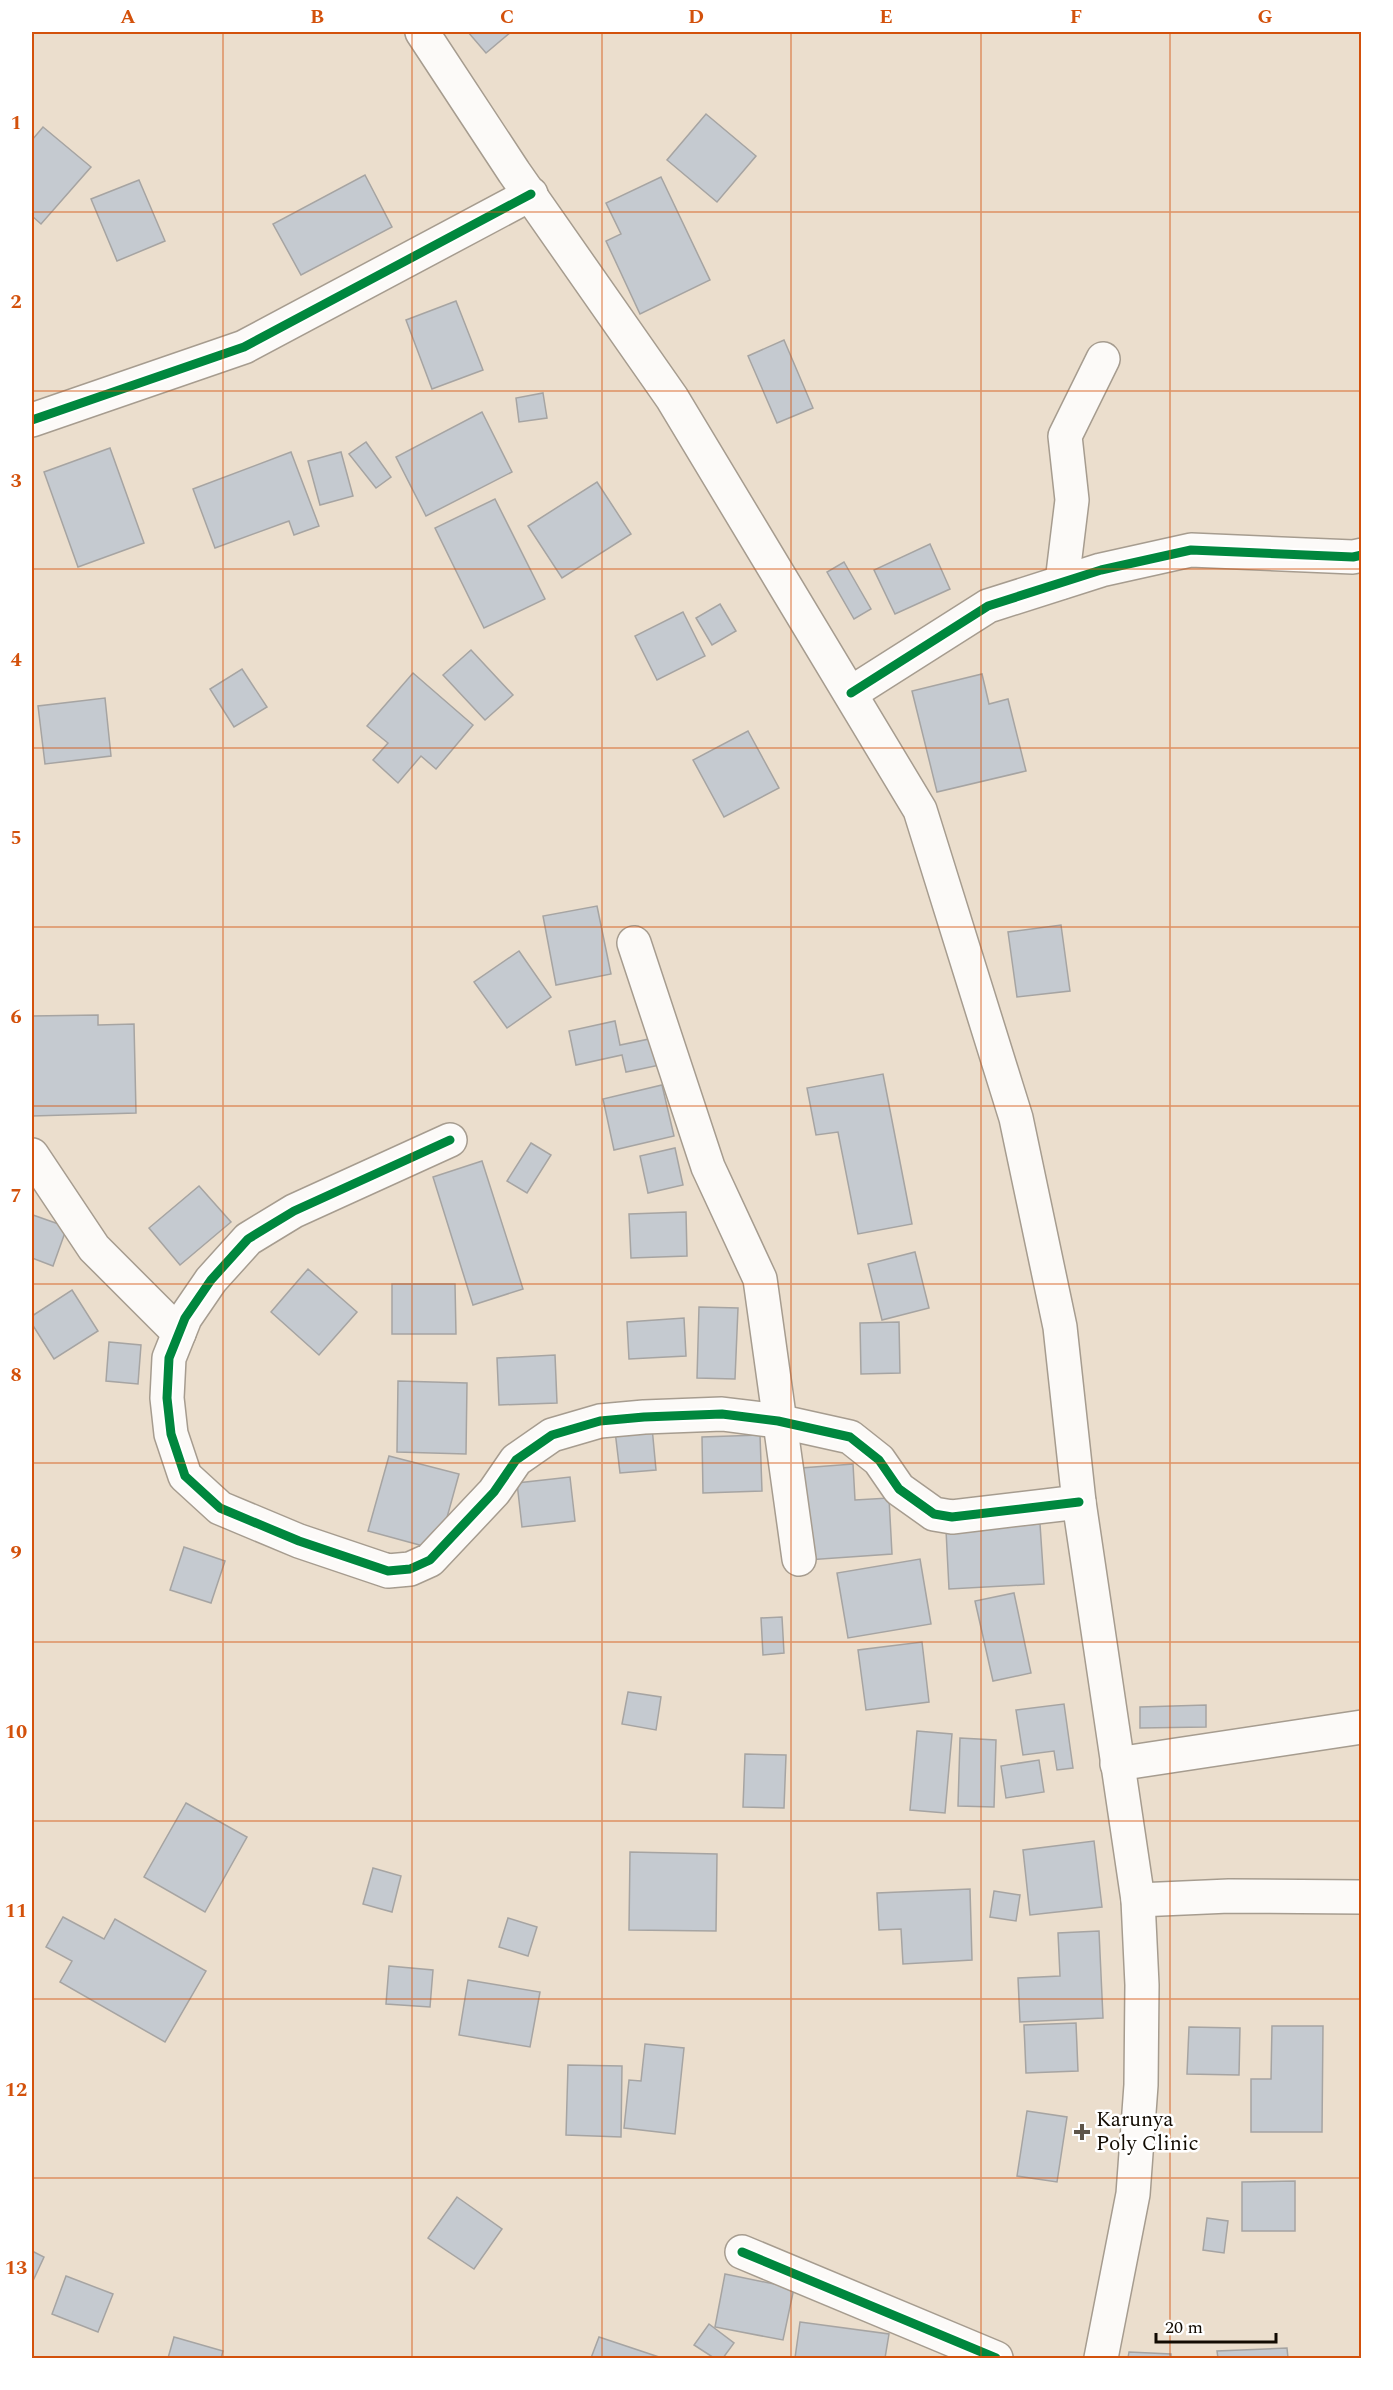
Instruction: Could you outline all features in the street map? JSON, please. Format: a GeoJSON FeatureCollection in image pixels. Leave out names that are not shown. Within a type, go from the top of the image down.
{"type":"FeatureCollection","features":[{"type":"Feature","properties":{"kind":"street"},"geometry":{"type":"LineString","coordinates":[[422,32],[514,172],[672,398],[920,810],[1016,1118],[1060,1327],[1079,1502],[1138,1900],[1142,1985],[1141,2085],[1133,2194],[1101,2358]]}},
{"type":"Feature","properties":{"kind":"street"},"geometry":{"type":"LineString","coordinates":[[32,420],[244,347],[531,194]]}},
{"type":"Feature","properties":{"kind":"street"},"geometry":{"type":"LineString","coordinates":[[1062,582],[1072,500],[1065,436],[1103,360]]}},
{"type":"Feature","properties":{"kind":"street"},"geometry":{"type":"LineString","coordinates":[[851,693],[988,606],[1101,570],[1191,550],[1362,555]]}},
{"type":"Feature","properties":{"kind":"street"},"geometry":{"type":"LineString","coordinates":[[634,943],[708,1167],[760,1279],[778,1421],[799,1558]]}},
{"type":"Feature","properties":{"kind":"street"},"geometry":{"type":"LineString","coordinates":[[450,1140],[294,1211],[248,1239],[211,1280],[185,1318],[169,1358],[167,1398],[171,1434],[185,1476],[220,1508],[298,1541],[388,1571],[410,1569],[430,1560],[494,1492],[516,1460],[552,1436],[600,1421],[722,1414],[778,1421],[850,1437],[879,1460],[899,1489],[934,1514],[952,1516],[1079,1502]]}},
{"type":"Feature","properties":{"kind":"street"},"geometry":{"type":"LineString","coordinates":[[32,1155],[94,1248],[179,1333]]}},
{"type":"Feature","properties":{"kind":"street"},"geometry":{"type":"LineString","coordinates":[[1117,1764],[1362,1727]]}},
{"type":"Feature","properties":{"kind":"street"},"geometry":{"type":"LineString","coordinates":[[1138,1900],[1229,1896],[1362,1897]]}},
{"type":"Feature","properties":{"kind":"street"},"geometry":{"type":"LineString","coordinates":[[742,2252],[996,2358]]}},
{"type":"Feature","properties":{"kind":"building"},"geometry":{"type":"Polygon","coordinates":[[[468,32],[511,32],[486,53],[468,32]]]}},
{"type":"Feature","properties":{"kind":"building"},"geometry":{"type":"Polygon","coordinates":[[[706,114],[756,156],[717,202],[667,160],[706,114]]]}},
{"type":"Feature","properties":{"kind":"building"},"geometry":{"type":"Polygon","coordinates":[[[43,127],[91,167],[41,224],[32,216],[32,140],[43,127]]]}},
{"type":"Feature","properties":{"kind":"building"},"geometry":{"type":"Polygon","coordinates":[[[365,175],[392,227],[301,275],[273,224],[365,175]]]}},
{"type":"Feature","properties":{"kind":"building"},"geometry":{"type":"Polygon","coordinates":[[[661,177],[710,280],[640,314],[606,241],[621,234],[606,203],[661,177]]]}},
{"type":"Feature","properties":{"kind":"building"},"geometry":{"type":"Polygon","coordinates":[[[139,180],[165,241],[117,261],[91,199],[139,180]]]}},
{"type":"Feature","properties":{"kind":"building"},"geometry":{"type":"Polygon","coordinates":[[[456,301],[483,370],[432,389],[406,320],[456,301]]]}},
{"type":"Feature","properties":{"kind":"building"},"geometry":{"type":"Polygon","coordinates":[[[784,340],[813,408],[777,423],[748,356],[784,340]]]}},
{"type":"Feature","properties":{"kind":"building"},"geometry":{"type":"Polygon","coordinates":[[[543,393],[547,418],[519,422],[516,398],[543,393]]]}},
{"type":"Feature","properties":{"kind":"building"},"geometry":{"type":"Polygon","coordinates":[[[482,412],[512,472],[426,516],[396,457],[482,412]]]}},
{"type":"Feature","properties":{"kind":"building"},"geometry":{"type":"Polygon","coordinates":[[[366,442],[391,477],[376,488],[349,454],[366,442]]]}},
{"type":"Feature","properties":{"kind":"building"},"geometry":{"type":"Polygon","coordinates":[[[110,448],[144,543],[78,567],[44,472],[110,448]]]}},
{"type":"Feature","properties":{"kind":"building"},"geometry":{"type":"Polygon","coordinates":[[[291,452],[319,526],[294,535],[289,521],[215,548],[193,489],[291,452]]]}},
{"type":"Feature","properties":{"kind":"building"},"geometry":{"type":"Polygon","coordinates":[[[341,452],[353,496],[320,505],[308,461],[341,452]]]}},
{"type":"Feature","properties":{"kind":"building"},"geometry":{"type":"Polygon","coordinates":[[[597,482],[631,534],[562,578],[528,526],[597,482]]]}},
{"type":"Feature","properties":{"kind":"building"},"geometry":{"type":"Polygon","coordinates":[[[495,499],[545,599],[484,628],[435,528],[495,499]]]}},
{"type":"Feature","properties":{"kind":"building"},"geometry":{"type":"Polygon","coordinates":[[[930,544],[950,589],[895,614],[874,570],[930,544]]]}},
{"type":"Feature","properties":{"kind":"building"},"geometry":{"type":"Polygon","coordinates":[[[844,562],[871,609],[854,619],[827,572],[844,562]]]}},
{"type":"Feature","properties":{"kind":"building"},"geometry":{"type":"Polygon","coordinates":[[[720,604],[736,631],[712,645],[696,618],[720,604]]]}},
{"type":"Feature","properties":{"kind":"building"},"geometry":{"type":"Polygon","coordinates":[[[683,612],[705,656],[657,680],[635,636],[683,612]]]}},
{"type":"Feature","properties":{"kind":"building"},"geometry":{"type":"Polygon","coordinates":[[[471,650],[513,695],[485,720],[443,675],[471,650]]]}},
{"type":"Feature","properties":{"kind":"building"},"geometry":{"type":"Polygon","coordinates":[[[242,669],[267,707],[234,727],[210,689],[242,669]]]}},
{"type":"Feature","properties":{"kind":"building"},"geometry":{"type":"Polygon","coordinates":[[[413,673],[473,725],[436,769],[421,756],[398,783],[373,760],[388,743],[367,726],[413,673]]]}},
{"type":"Feature","properties":{"kind":"building"},"geometry":{"type":"Polygon","coordinates":[[[982,674],[989,704],[1008,699],[1026,771],[937,792],[912,691],[982,674]]]}},
{"type":"Feature","properties":{"kind":"building"},"geometry":{"type":"Polygon","coordinates":[[[105,698],[111,756],[45,764],[38,706],[105,698]]]}},
{"type":"Feature","properties":{"kind":"building"},"geometry":{"type":"Polygon","coordinates":[[[748,731],[779,788],[724,817],[693,760],[748,731]]]}},
{"type":"Feature","properties":{"kind":"building"},"geometry":{"type":"Polygon","coordinates":[[[597,906],[611,974],[556,985],[543,916],[597,906]]]}},
{"type":"Feature","properties":{"kind":"building"},"geometry":{"type":"Polygon","coordinates":[[[1061,925],[1070,991],[1017,997],[1008,932],[1061,925]]]}},
{"type":"Feature","properties":{"kind":"building"},"geometry":{"type":"Polygon","coordinates":[[[519,951],[551,997],[507,1028],[474,982],[519,951]]]}},
{"type":"Feature","properties":{"kind":"building"},"geometry":{"type":"Polygon","coordinates":[[[98,1015],[98,1025],[134,1024],[136,1113],[32,1116],[32,1016],[98,1015]]]}},
{"type":"Feature","properties":{"kind":"building"},"geometry":{"type":"Polygon","coordinates":[[[615,1021],[620,1045],[654,1038],[660,1065],[626,1072],[622,1055],[576,1065],[569,1031],[615,1021]]]}},
{"type":"Feature","properties":{"kind":"building"},"geometry":{"type":"Polygon","coordinates":[[[883,1074],[912,1224],[858,1234],[838,1132],[816,1135],[807,1088],[883,1074]]]}},
{"type":"Feature","properties":{"kind":"building"},"geometry":{"type":"Polygon","coordinates":[[[662,1085],[674,1136],[614,1150],[603,1099],[662,1085]]]}},
{"type":"Feature","properties":{"kind":"building"},"geometry":{"type":"Polygon","coordinates":[[[531,1143],[551,1155],[527,1193],[507,1181],[531,1143]]]}},
{"type":"Feature","properties":{"kind":"building"},"geometry":{"type":"Polygon","coordinates":[[[675,1148],[683,1185],[648,1193],[640,1156],[675,1148]]]}},
{"type":"Feature","properties":{"kind":"building"},"geometry":{"type":"Polygon","coordinates":[[[482,1161],[523,1289],[473,1305],[433,1177],[482,1161]]]}},
{"type":"Feature","properties":{"kind":"building"},"geometry":{"type":"Polygon","coordinates":[[[199,1186],[231,1222],[180,1265],[149,1228],[199,1186]]]}},
{"type":"Feature","properties":{"kind":"building"},"geometry":{"type":"Polygon","coordinates":[[[686,1212],[687,1256],[631,1258],[629,1214],[686,1212]]]}},
{"type":"Feature","properties":{"kind":"building"},"geometry":{"type":"Polygon","coordinates":[[[33,1215],[67,1227],[53,1266],[32,1258],[33,1215]]]}},
{"type":"Feature","properties":{"kind":"building"},"geometry":{"type":"Polygon","coordinates":[[[915,1252],[929,1308],[882,1320],[868,1264],[915,1252]]]}},
{"type":"Feature","properties":{"kind":"building"},"geometry":{"type":"Polygon","coordinates":[[[308,1269],[357,1312],[319,1355],[271,1312],[308,1269]]]}},
{"type":"Feature","properties":{"kind":"building"},"geometry":{"type":"Polygon","coordinates":[[[392,1284],[455,1284],[456,1334],[392,1334],[392,1284]]]}},
{"type":"Feature","properties":{"kind":"building"},"geometry":{"type":"Polygon","coordinates":[[[72,1290],[98,1331],[54,1359],[32,1324],[32,1316],[72,1290]]]}},
{"type":"Feature","properties":{"kind":"building"},"geometry":{"type":"Polygon","coordinates":[[[699,1307],[738,1308],[735,1379],[697,1378],[699,1307]]]}},
{"type":"Feature","properties":{"kind":"building"},"geometry":{"type":"Polygon","coordinates":[[[684,1318],[686,1356],[629,1359],[627,1322],[684,1318]]]}},
{"type":"Feature","properties":{"kind":"building"},"geometry":{"type":"Polygon","coordinates":[[[899,1322],[900,1373],[861,1374],[860,1323],[899,1322]]]}},
{"type":"Feature","properties":{"kind":"building"},"geometry":{"type":"Polygon","coordinates":[[[109,1342],[141,1345],[138,1384],[106,1381],[109,1342]]]}},
{"type":"Feature","properties":{"kind":"building"},"geometry":{"type":"Polygon","coordinates":[[[555,1355],[557,1403],[499,1405],[497,1358],[555,1355]]]}},
{"type":"Feature","properties":{"kind":"building"},"geometry":{"type":"Polygon","coordinates":[[[398,1381],[467,1383],[466,1454],[397,1452],[398,1381]]]}},
{"type":"Feature","properties":{"kind":"building"},"geometry":{"type":"Polygon","coordinates":[[[652,1427],[656,1470],[620,1473],[615,1431],[652,1427]]]}},
{"type":"Feature","properties":{"kind":"building"},"geometry":{"type":"Polygon","coordinates":[[[760,1435],[762,1491],[703,1493],[702,1437],[760,1435]]]}},
{"type":"Feature","properties":{"kind":"building"},"geometry":{"type":"Polygon","coordinates":[[[389,1456],[459,1474],[438,1550],[368,1531],[389,1456]]]}},
{"type":"Feature","properties":{"kind":"building"},"geometry":{"type":"Polygon","coordinates":[[[853,1464],[855,1500],[889,1498],[892,1554],[807,1560],[801,1468],[853,1464]]]}},
{"type":"Feature","properties":{"kind":"building"},"geometry":{"type":"Polygon","coordinates":[[[570,1477],[575,1521],[522,1527],[517,1483],[570,1477]]]}},
{"type":"Feature","properties":{"kind":"building"},"geometry":{"type":"Polygon","coordinates":[[[1040,1524],[1044,1584],[949,1589],[946,1530],[1040,1524]]]}},
{"type":"Feature","properties":{"kind":"building"},"geometry":{"type":"Polygon","coordinates":[[[184,1547],[225,1561],[211,1603],[170,1590],[184,1547]]]}},
{"type":"Feature","properties":{"kind":"building"},"geometry":{"type":"Polygon","coordinates":[[[920,1559],[931,1624],[848,1638],[837,1573],[920,1559]]]}},
{"type":"Feature","properties":{"kind":"building"},"geometry":{"type":"Polygon","coordinates":[[[1014,1593],[1031,1673],[993,1681],[975,1601],[1014,1593]]]}},
{"type":"Feature","properties":{"kind":"building"},"geometry":{"type":"Polygon","coordinates":[[[782,1617],[784,1653],[763,1655],[761,1618],[782,1617]]]}},
{"type":"Feature","properties":{"kind":"building"},"geometry":{"type":"Polygon","coordinates":[[[922,1642],[929,1702],[866,1710],[858,1650],[922,1642]]]}},
{"type":"Feature","properties":{"kind":"building"},"geometry":{"type":"Polygon","coordinates":[[[628,1692],[661,1697],[656,1730],[622,1724],[628,1692]]]}},
{"type":"Feature","properties":{"kind":"building"},"geometry":{"type":"Polygon","coordinates":[[[1064,1704],[1073,1768],[1057,1770],[1054,1751],[1023,1755],[1016,1710],[1064,1704]]]}},
{"type":"Feature","properties":{"kind":"building"},"geometry":{"type":"Polygon","coordinates":[[[1206,1705],[1206,1727],[1140,1728],[1140,1707],[1206,1705]]]}},
{"type":"Feature","properties":{"kind":"building"},"geometry":{"type":"Polygon","coordinates":[[[917,1731],[952,1734],[945,1813],[910,1810],[917,1731]]]}},
{"type":"Feature","properties":{"kind":"building"},"geometry":{"type":"Polygon","coordinates":[[[960,1738],[996,1740],[994,1807],[958,1806],[960,1738]]]}},
{"type":"Feature","properties":{"kind":"building"},"geometry":{"type":"Polygon","coordinates":[[[745,1754],[786,1755],[784,1808],[743,1807],[745,1754]]]}},
{"type":"Feature","properties":{"kind":"building"},"geometry":{"type":"Polygon","coordinates":[[[1039,1760],[1044,1792],[1006,1798],[1001,1766],[1039,1760]]]}},
{"type":"Feature","properties":{"kind":"building"},"geometry":{"type":"Polygon","coordinates":[[[186,1803],[247,1837],[205,1912],[144,1877],[186,1803]]]}},
{"type":"Feature","properties":{"kind":"building"},"geometry":{"type":"Polygon","coordinates":[[[1094,1841],[1102,1907],[1030,1915],[1023,1850],[1094,1841]]]}},
{"type":"Feature","properties":{"kind":"building"},"geometry":{"type":"Polygon","coordinates":[[[630,1852],[717,1854],[716,1931],[629,1930],[630,1852]]]}},
{"type":"Feature","properties":{"kind":"building"},"geometry":{"type":"Polygon","coordinates":[[[373,1868],[401,1876],[392,1912],[363,1904],[373,1868]]]}},
{"type":"Feature","properties":{"kind":"building"},"geometry":{"type":"Polygon","coordinates":[[[970,1889],[972,1960],[903,1964],[901,1929],[879,1930],[877,1893],[970,1889]]]}},
{"type":"Feature","properties":{"kind":"building"},"geometry":{"type":"Polygon","coordinates":[[[994,1891],[1020,1895],[1016,1921],[990,1917],[994,1891]]]}},
{"type":"Feature","properties":{"kind":"building"},"geometry":{"type":"Polygon","coordinates":[[[63,1917],[104,1939],[115,1919],[206,1971],[165,2042],[60,1982],[72,1961],[46,1947],[63,1917]]]}},
{"type":"Feature","properties":{"kind":"building"},"geometry":{"type":"Polygon","coordinates":[[[508,1918],[537,1927],[528,1956],[499,1947],[508,1918]]]}},
{"type":"Feature","properties":{"kind":"building"},"geometry":{"type":"Polygon","coordinates":[[[1099,1931],[1103,2018],[1020,2022],[1018,1978],[1060,1976],[1058,1933],[1099,1931]]]}},
{"type":"Feature","properties":{"kind":"building"},"geometry":{"type":"Polygon","coordinates":[[[389,1966],[433,1970],[430,2007],[386,2004],[389,1966]]]}},
{"type":"Feature","properties":{"kind":"building"},"geometry":{"type":"Polygon","coordinates":[[[468,1980],[540,1992],[530,2047],[459,2035],[468,1980]]]}},
{"type":"Feature","properties":{"kind":"building"},"geometry":{"type":"Polygon","coordinates":[[[1076,2023],[1078,2071],[1026,2073],[1024,2025],[1076,2023]]]}},
{"type":"Feature","properties":{"kind":"building"},"geometry":{"type":"Polygon","coordinates":[[[1272,2026],[1323,2026],[1322,2132],[1251,2132],[1251,2079],[1271,2079],[1272,2026]]]}},
{"type":"Feature","properties":{"kind":"building"},"geometry":{"type":"Polygon","coordinates":[[[1189,2027],[1240,2028],[1239,2075],[1187,2074],[1189,2027]]]}},
{"type":"Feature","properties":{"kind":"building"},"geometry":{"type":"Polygon","coordinates":[[[645,2044],[684,2048],[675,2134],[624,2128],[629,2080],[641,2081],[645,2044]]]}},
{"type":"Feature","properties":{"kind":"building"},"geometry":{"type":"Polygon","coordinates":[[[568,2065],[622,2066],[621,2137],[566,2135],[568,2065]]]}},
{"type":"Feature","properties":{"kind":"building"},"geometry":{"type":"Polygon","coordinates":[[[1027,2111],[1067,2117],[1057,2182],[1017,2176],[1027,2111]]]}},
{"type":"Feature","properties":{"kind":"building"},"geometry":{"type":"Polygon","coordinates":[[[1295,2181],[1295,2231],[1242,2231],[1242,2182],[1295,2181]]]}},
{"type":"Feature","properties":{"kind":"building"},"geometry":{"type":"Polygon","coordinates":[[[457,2197],[502,2229],[474,2269],[428,2238],[457,2197]]]}},
{"type":"Feature","properties":{"kind":"building"},"geometry":{"type":"Polygon","coordinates":[[[1207,2218],[1228,2221],[1224,2253],[1203,2250],[1207,2218]]]}},
{"type":"Feature","properties":{"kind":"building"},"geometry":{"type":"Polygon","coordinates":[[[32,2251],[44,2257],[32,2283],[32,2251]]]}},
{"type":"Feature","properties":{"kind":"building"},"geometry":{"type":"Polygon","coordinates":[[[725,2274],[794,2288],[783,2340],[715,2327],[725,2274]]]}},
{"type":"Feature","properties":{"kind":"building"},"geometry":{"type":"Polygon","coordinates":[[[66,2276],[113,2294],[98,2332],[52,2314],[66,2276]]]}},
{"type":"Feature","properties":{"kind":"building"},"geometry":{"type":"Polygon","coordinates":[[[800,2322],[889,2334],[885,2358],[795,2358],[800,2322]]]}},
{"type":"Feature","properties":{"kind":"building"},"geometry":{"type":"Polygon","coordinates":[[[709,2324],[734,2343],[723,2358],[714,2358],[694,2345],[709,2324]]]}},
{"type":"Feature","properties":{"kind":"building"},"geometry":{"type":"Polygon","coordinates":[[[174,2337],[223,2351],[221,2358],[168,2358],[174,2337]]]}},
{"type":"Feature","properties":{"kind":"building"},"geometry":{"type":"Polygon","coordinates":[[[599,2337],[662,2358],[591,2358],[599,2337]]]}},
{"type":"Feature","properties":{"kind":"building"},"geometry":{"type":"Polygon","coordinates":[[[1287,2348],[1288,2358],[1218,2358],[1217,2351],[1287,2348]]]}},
{"type":"Feature","properties":{"kind":"building"},"geometry":{"type":"Polygon","coordinates":[[[1129,2352],[1171,2354],[1171,2358],[1128,2358],[1129,2352]]]}},
{"type":"Feature","properties":{"kind":"cycle path"},"geometry":{"type":"LineString","coordinates":[[32,420],[244,347],[531,194]]}},
{"type":"Feature","properties":{"kind":"cycle path"},"geometry":{"type":"LineString","coordinates":[[851,693],[988,606],[1101,570],[1191,550],[1353,557],[1362,555]]}},
{"type":"Feature","properties":{"kind":"cycle path"},"geometry":{"type":"LineString","coordinates":[[450,1140],[294,1211],[248,1239],[211,1280],[185,1318],[169,1358],[167,1398],[171,1434],[185,1476],[220,1508],[299,1541],[388,1571],[410,1569],[430,1560],[494,1492],[516,1460],[552,1435],[600,1421],[722,1414],[778,1421],[850,1437],[879,1460],[899,1489],[934,1514],[952,1517],[1079,1502]]}},
{"type":"Feature","properties":{"kind":"cycle path"},"geometry":{"type":"LineString","coordinates":[[742,2252],[996,2358]]}},
{"type":"Feature","properties":{"kind":"place","name":"Karunya Poly Clinic"},"geometry":{"type":"Point","coordinates":[1082,2132]}}]}
